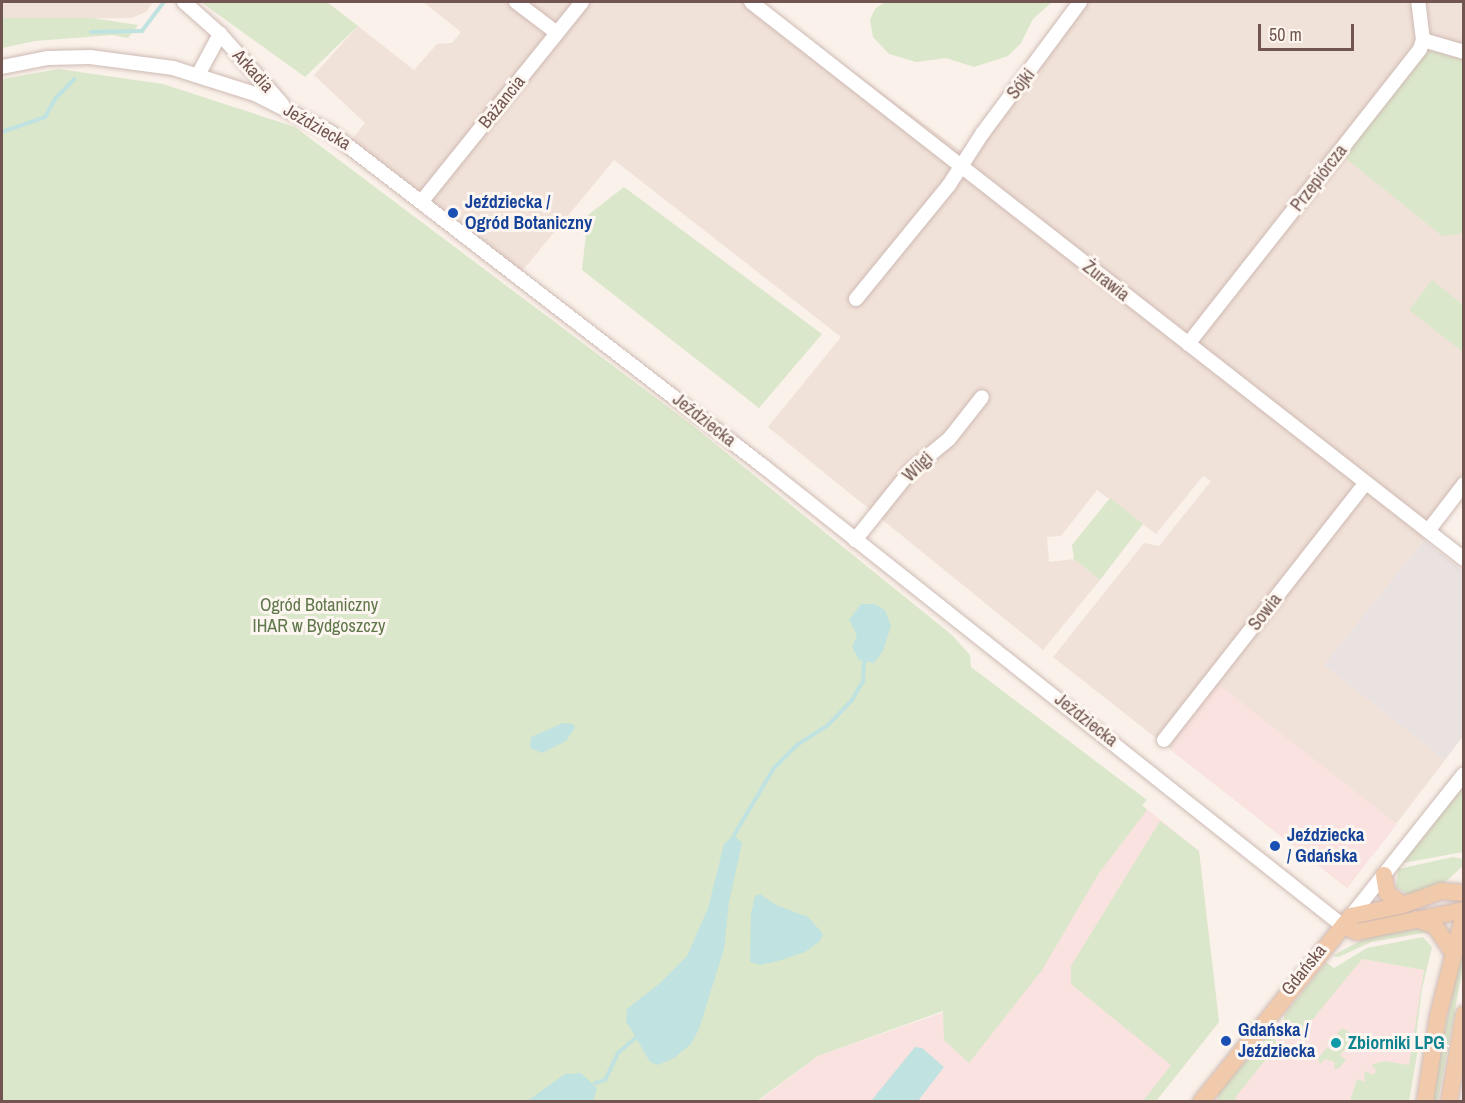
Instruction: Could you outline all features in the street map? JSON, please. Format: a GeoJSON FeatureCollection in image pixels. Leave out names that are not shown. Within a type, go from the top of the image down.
{"type":"FeatureCollection","features":[{"type":"Feature","properties":{"kind":"main road"},"geometry":{"type":"LineString","coordinates":[[1384,875],[1387,893],[1402,905]]}},
{"type":"Feature","properties":{"kind":"main road"},"geometry":{"type":"LineString","coordinates":[[1425,1101],[1453,953],[1464,912],[1415,919],[1357,932],[1347,921],[1437,892],[1464,893]]}},
{"type":"Feature","properties":{"kind":"main road"},"geometry":{"type":"LineString","coordinates":[[1415,919],[1435,926],[1453,953]]}},
{"type":"Feature","properties":{"kind":"main road","name":"Gdańska"},"geometry":{"type":"LineString","coordinates":[[1201,1101],[1347,921]]}},
{"type":"Feature","properties":{"kind":"main road"},"geometry":{"type":"LineString","coordinates":[[1449,1101],[1464,1014]]}},
{"type":"Feature","properties":{"kind":"street","name":"Arkadia"},"geometry":{"type":"LineString","coordinates":[[184,2],[220,34],[285,107]]}},
{"type":"Feature","properties":{"kind":"street"},"geometry":{"type":"LineString","coordinates":[[516,2],[557,33]]}},
{"type":"Feature","properties":{"kind":"street","name":"Bażancia"},"geometry":{"type":"LineString","coordinates":[[422,201],[582,2]]}},
{"type":"Feature","properties":{"kind":"street","name":"Żurawia"},"geometry":{"type":"LineString","coordinates":[[751,2],[1365,484],[1464,559]]}},
{"type":"Feature","properties":{"kind":"street","name":"Sójki"},"geometry":{"type":"LineString","coordinates":[[856,299],[949,185],[960,164],[1080,2]]}},
{"type":"Feature","properties":{"kind":"street"},"geometry":{"type":"LineString","coordinates":[[1418,2],[1423,40],[1464,52]]}},
{"type":"Feature","properties":{"kind":"street","name":"Arkadia"},"geometry":{"type":"LineString","coordinates":[[198,75],[220,34]]}},
{"type":"Feature","properties":{"kind":"street","name":"Przepiórcza"},"geometry":{"type":"LineString","coordinates":[[1188,344],[1414,56],[1423,40]]}},
{"type":"Feature","properties":{"kind":"street","name":"Jeździecka"},"geometry":{"type":"LineString","coordinates":[[2,67],[48,58],[90,57],[142,62],[198,75],[285,107],[348,144],[1347,921]]}},
{"type":"Feature","properties":{"kind":"street","name":"Wilgi"},"geometry":{"type":"LineString","coordinates":[[855,540],[911,470],[949,439],[982,398]]}},
{"type":"Feature","properties":{"kind":"street","name":"Sowia"},"geometry":{"type":"LineString","coordinates":[[1164,740],[1365,484]]}},
{"type":"Feature","properties":{"kind":"street"},"geometry":{"type":"LineString","coordinates":[[1428,531],[1464,484]]}},
{"type":"Feature","properties":{"kind":"street","name":"Gdańska"},"geometry":{"type":"LineString","coordinates":[[1347,921],[1464,774]]}},
{"type":"Feature","properties":{"kind":"shaded area"},"geometry":{"type":"Polygon","coordinates":[[[2,2],[153,2],[146,12],[131,18],[2,19],[2,2]]]}},
{"type":"Feature","properties":{"kind":"shaded area"},"geometry":{"type":"Polygon","coordinates":[[[423,2],[759,2],[961,151],[1071,2],[1463,2],[1463,473],[1428,519],[1424,540],[1324,665],[1445,760],[1347,888],[1053,657],[1144,543],[1159,546],[1211,481],[1203,476],[1156,534],[1097,490],[1061,536],[1047,537],[1049,562],[1074,559],[1100,580],[1043,650],[768,427],[841,337],[614,160],[518,276],[348,144],[365,123],[314,75],[358,26],[414,70],[437,44],[452,43],[461,32],[423,2]]]}},
{"type":"Feature","properties":{"kind":"shaded area"},"geometry":{"type":"Polygon","coordinates":[[[1424,540],[1463,571],[1463,736],[1445,760],[1324,665],[1424,540]]]}},
{"type":"Feature","properties":{"kind":"shaded area"},"geometry":{"type":"Polygon","coordinates":[[[1218,684],[1397,824],[1347,888],[1172,751],[1179,732],[1218,684]]]}},
{"type":"Feature","properties":{"kind":"shaded area"},"geometry":{"type":"Polygon","coordinates":[[[1142,805],[1199,851],[1219,1022],[1156,1101],[757,1102],[818,1056],[979,1000],[1142,805]]]}},
{"type":"Feature","properties":{"kind":"shaded area"},"geometry":{"type":"Polygon","coordinates":[[[1362,959],[1424,970],[1406,1101],[1213,1102],[1282,1022],[1362,959]]]}},
{"type":"Feature","properties":{"kind":"green space"},"geometry":{"type":"Polygon","coordinates":[[[201,2],[327,2],[358,26],[305,77],[201,2]]]}},
{"type":"Feature","properties":{"kind":"green space"},"geometry":{"type":"Polygon","coordinates":[[[885,2],[1052,2],[1033,19],[1021,43],[1008,56],[974,67],[946,58],[916,62],[889,54],[873,37],[870,20],[875,9],[885,2]]]}},
{"type":"Feature","properties":{"kind":"green space"},"geometry":{"type":"Polygon","coordinates":[[[2,18],[92,18],[138,25],[128,38],[113,35],[35,41],[2,48],[2,18]]]}},
{"type":"Feature","properties":{"kind":"green space"},"geometry":{"type":"Polygon","coordinates":[[[1429,49],[1463,61],[1464,231],[1460,234],[1442,236],[1344,157],[1429,49]]]}},
{"type":"Feature","properties":{"kind":"green space","name":"Ogród Botaniczny IHAR w Bydgoszczy"},"geometry":{"type":"Polygon","coordinates":[[[59,69],[163,84],[295,127],[692,425],[952,635],[970,655],[971,667],[1147,800],[1142,805],[1147,810],[1099,873],[1042,970],[969,1063],[944,1040],[943,1011],[818,1056],[757,1101],[2,1101],[2,79],[59,69]]]}},
{"type":"Feature","properties":{"kind":"green space"},"geometry":{"type":"Polygon","coordinates":[[[624,187],[822,334],[759,408],[582,270],[588,215],[624,187]]]}},
{"type":"Feature","properties":{"kind":"green space"},"geometry":{"type":"Polygon","coordinates":[[[1432,280],[1463,305],[1463,352],[1409,310],[1432,280]]]}},
{"type":"Feature","properties":{"kind":"green space"},"geometry":{"type":"Polygon","coordinates":[[[1110,498],[1143,524],[1100,580],[1074,559],[1072,545],[1110,498]]]}},
{"type":"Feature","properties":{"kind":"green space"},"geometry":{"type":"Polygon","coordinates":[[[1463,785],[1463,852],[1403,863],[1402,862],[1463,785]]]}},
{"type":"Feature","properties":{"kind":"green space"},"geometry":{"type":"Polygon","coordinates":[[[1160,821],[1199,851],[1219,1022],[1156,1101],[1143,1101],[1171,1065],[1071,984],[1071,966],[1160,821]]]}},
{"type":"Feature","properties":{"kind":"green space"},"geometry":{"type":"Polygon","coordinates":[[[1453,857],[1463,859],[1463,866],[1443,884],[1410,896],[1396,887],[1398,869],[1453,857]]]}},
{"type":"Feature","properties":{"kind":"green space"},"geometry":{"type":"Polygon","coordinates":[[[1419,928],[1429,932],[1371,942],[1339,957],[1332,956],[1367,937],[1419,928]]]}},
{"type":"Feature","properties":{"kind":"green space"},"geometry":{"type":"Polygon","coordinates":[[[1423,937],[1432,947],[1422,989],[1416,1036],[1420,1037],[1409,1101],[1350,1101],[1357,1079],[1365,1082],[1364,1071],[1374,1075],[1376,1070],[1371,1065],[1384,1061],[1409,1065],[1424,970],[1362,959],[1299,1036],[1290,1036],[1283,1031],[1284,1015],[1326,962],[1334,968],[1367,948],[1423,937]]]}},
{"type":"Feature","properties":{"kind":"green space"},"geometry":{"type":"Polygon","coordinates":[[[1463,939],[1463,967],[1438,1101],[1431,1102],[1463,939]]]}},
{"type":"Feature","properties":{"kind":"green space"},"geometry":{"type":"Polygon","coordinates":[[[1342,1028],[1355,1036],[1340,1055],[1346,1060],[1339,1068],[1334,1069],[1335,1062],[1325,1059],[1320,1064],[1318,1059],[1327,1047],[1335,1052],[1344,1040],[1337,1034],[1342,1028]]]}},
{"type":"Feature","properties":{"kind":"green space"},"geometry":{"type":"Polygon","coordinates":[[[1269,1034],[1278,1043],[1276,1054],[1269,1055],[1235,1098],[1238,1101],[1217,1101],[1219,1092],[1269,1034]]]}},
{"type":"Feature","properties":{"kind":"water"},"geometry":{"type":"Polygon","coordinates":[[[861,604],[874,604],[885,610],[891,626],[883,651],[874,663],[859,660],[852,647],[857,635],[849,620],[861,604]]]}},
{"type":"Feature","properties":{"kind":"water"},"geometry":{"type":"Polygon","coordinates":[[[563,723],[573,724],[575,728],[566,741],[542,753],[530,748],[531,737],[563,723]]]}},
{"type":"Feature","properties":{"kind":"water"},"geometry":{"type":"Polygon","coordinates":[[[734,835],[742,843],[729,902],[724,949],[699,1029],[691,1044],[674,1058],[658,1065],[650,1062],[626,1021],[627,1009],[660,983],[687,956],[708,908],[724,844],[734,835]]]}},
{"type":"Feature","properties":{"kind":"water"},"geometry":{"type":"Polygon","coordinates":[[[760,894],[776,905],[808,917],[823,934],[820,941],[805,952],[781,960],[761,965],[750,962],[751,914],[755,896],[760,894]]]}},
{"type":"Feature","properties":{"kind":"water"},"geometry":{"type":"Polygon","coordinates":[[[915,1047],[922,1048],[944,1067],[918,1101],[871,1101],[915,1047]]]}},
{"type":"Feature","properties":{"kind":"water"},"geometry":{"type":"Polygon","coordinates":[[[581,1073],[597,1088],[593,1101],[527,1101],[565,1074],[581,1073]]]}},
{"type":"Feature","properties":{"kind":"waterway"},"geometry":{"type":"LineString","coordinates":[[91,32],[142,31],[164,2]]}},
{"type":"Feature","properties":{"kind":"waterway"},"geometry":{"type":"LineString","coordinates":[[2,132],[45,117],[55,99],[74,79]]}},
{"type":"Feature","properties":{"kind":"waterway"},"geometry":{"type":"LineString","coordinates":[[734,835],[774,768],[797,745],[829,724],[852,700],[863,681],[864,661]]}},
{"type":"Feature","properties":{"kind":"waterway"},"geometry":{"type":"LineString","coordinates":[[595,1083],[605,1080],[618,1053],[635,1038]]}},
{"type":"Feature","properties":{"kind":"place","name":"Jeździecka / Ogród Botaniczny"},"geometry":{"type":"Point","coordinates":[453,213]}},
{"type":"Feature","properties":{"kind":"place","name":"Jeździecka / Gdańska"},"geometry":{"type":"Point","coordinates":[1275,846]}},
{"type":"Feature","properties":{"kind":"place","name":"Gdańska / Jeździecka"},"geometry":{"type":"Point","coordinates":[1226,1041]}},
{"type":"Feature","properties":{"kind":"place","name":"Zbiorniki LPG"},"geometry":{"type":"Point","coordinates":[1336,1043]}}]}
